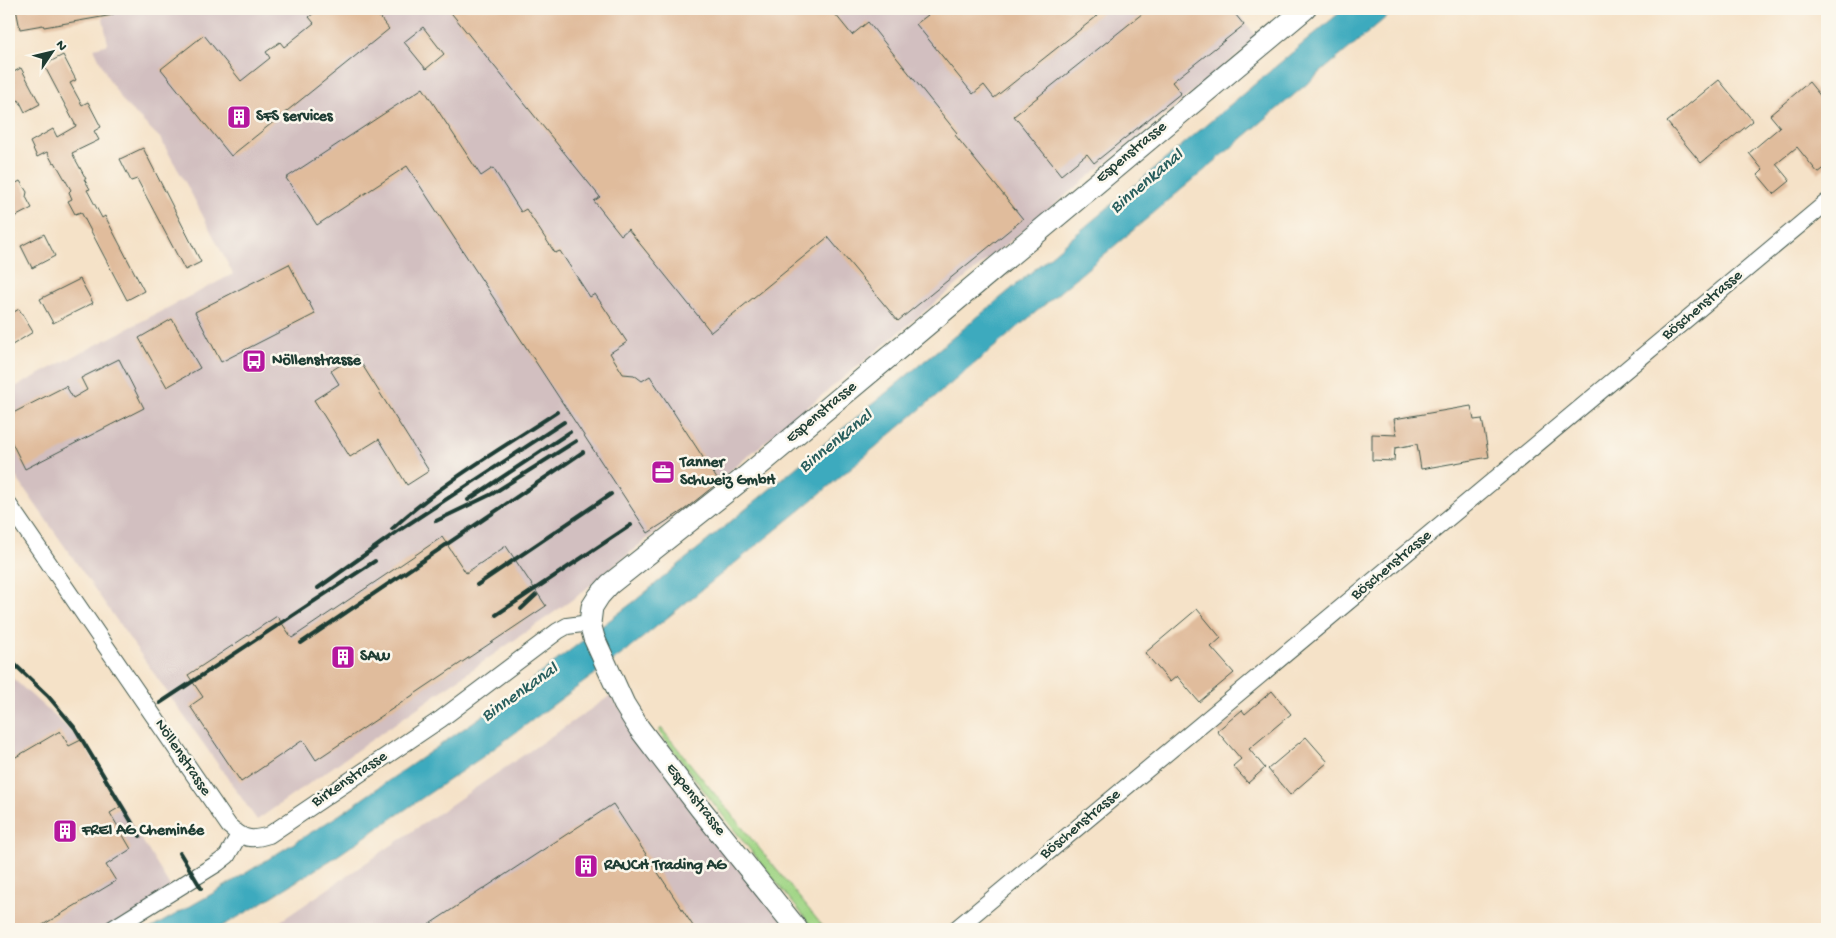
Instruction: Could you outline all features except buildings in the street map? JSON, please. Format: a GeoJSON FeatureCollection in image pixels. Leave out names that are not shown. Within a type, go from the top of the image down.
{"type":"FeatureCollection","features":[{"type":"Feature","properties":{"kind":"street","name":"Espenstrasse"},"geometry":{"type":"LineString","coordinates":[[798,929],[700,808],[634,720],[618,691],[594,638],[591,615],[598,596],[610,584],[750,474],[1305,9]]}},
{"type":"Feature","properties":{"kind":"street","name":"Böschenstrasse"},"geometry":{"type":"LineString","coordinates":[[956,929],[1827,202]]}},
{"type":"Feature","properties":{"kind":"street","name":"Nöllenstrasse"},"geometry":{"type":"LineString","coordinates":[[9,505],[229,826],[239,835]]}},
{"type":"Feature","properties":{"kind":"street","name":"Birkenstrasse"},"geometry":{"type":"LineString","coordinates":[[239,835],[256,839],[269,835],[441,719],[548,637],[591,615]]}},
{"type":"Feature","properties":{"kind":"street"},"geometry":{"type":"LineString","coordinates":[[112,929],[228,856],[239,835]]}},
{"type":"Feature","properties":{"kind":"shaded area"},"geometry":{"type":"Polygon","coordinates":[[[101,9],[1234,9],[1258,38],[576,597],[257,820],[9,467],[9,390],[233,274],[160,138],[125,104],[109,80],[94,48],[108,44],[101,9]]]}},
{"type":"Feature","properties":{"kind":"shaded area","name":"FREI AG Cheminée"},"geometry":{"type":"Polygon","coordinates":[[[9,675],[81,740],[173,891],[112,929],[9,929],[9,675]]]}},
{"type":"Feature","properties":{"kind":"shaded area"},"geometry":{"type":"Polygon","coordinates":[[[610,696],[796,929],[269,929],[610,696]]]}},
{"type":"Feature","properties":{"kind":"green space"},"geometry":{"type":"Polygon","coordinates":[[[661,728],[825,929],[814,929],[731,826],[659,732],[661,728]]]}},
{"type":"Feature","properties":{"kind":"water","name":"Binnenkanal"},"geometry":{"type":"Polygon","coordinates":[[[1344,9],[1396,9],[803,508],[625,652],[481,758],[334,858],[252,909],[217,929],[150,929],[217,891],[339,815],[505,700],[636,600],[1004,295],[1344,9]]]}},
{"type":"Feature","properties":{"kind":"railway"},"geometry":{"type":"LineString","coordinates":[[392,529],[451,482],[557,412]]}},
{"type":"Feature","properties":{"kind":"railway"},"geometry":{"type":"LineString","coordinates":[[318,588],[398,531],[564,422]]}},
{"type":"Feature","properties":{"kind":"railway"},"geometry":{"type":"LineString","coordinates":[[468,500],[570,432]]}},
{"type":"Feature","properties":{"kind":"railway"},"geometry":{"type":"LineString","coordinates":[[436,521],[492,494],[576,441]]}},
{"type":"Feature","properties":{"kind":"railway"},"geometry":{"type":"LineString","coordinates":[[301,643],[583,452]]}},
{"type":"Feature","properties":{"kind":"railway"},"geometry":{"type":"LineString","coordinates":[[477,585],[611,494]]}},
{"type":"Feature","properties":{"kind":"railway"},"geometry":{"type":"LineString","coordinates":[[496,615],[631,525]]}},
{"type":"Feature","properties":{"kind":"railway"},"geometry":{"type":"LineString","coordinates":[[160,703],[375,561]]}},
{"type":"Feature","properties":{"kind":"railway"},"geometry":{"type":"LineString","coordinates":[[521,609],[536,595]]}},
{"type":"Feature","properties":{"kind":"railway"},"geometry":{"type":"LineString","coordinates":[[9,659],[48,696],[75,728],[140,836]]}},
{"type":"Feature","properties":{"kind":"railway"},"geometry":{"type":"LineString","coordinates":[[180,853],[201,888]]}},
{"type":"Feature","properties":{"kind":"place","name":"SFS services"},"geometry":{"type":"Point","coordinates":[239,117]}},
{"type":"Feature","properties":{"kind":"place","name":"Nöllenstrasse"},"geometry":{"type":"Point","coordinates":[254,361]}},
{"type":"Feature","properties":{"kind":"place","name":"Tanner Schweiz GmbH"},"geometry":{"type":"Point","coordinates":[663,472]}},
{"type":"Feature","properties":{"kind":"place","name":"SAW"},"geometry":{"type":"Point","coordinates":[343,657]}},
{"type":"Feature","properties":{"kind":"place","name":"FREI AG Cheminée"},"geometry":{"type":"Point","coordinates":[65,831]}},
{"type":"Feature","properties":{"kind":"place","name":"RAUCH Trading AG"},"geometry":{"type":"Point","coordinates":[586,866]}}]}
